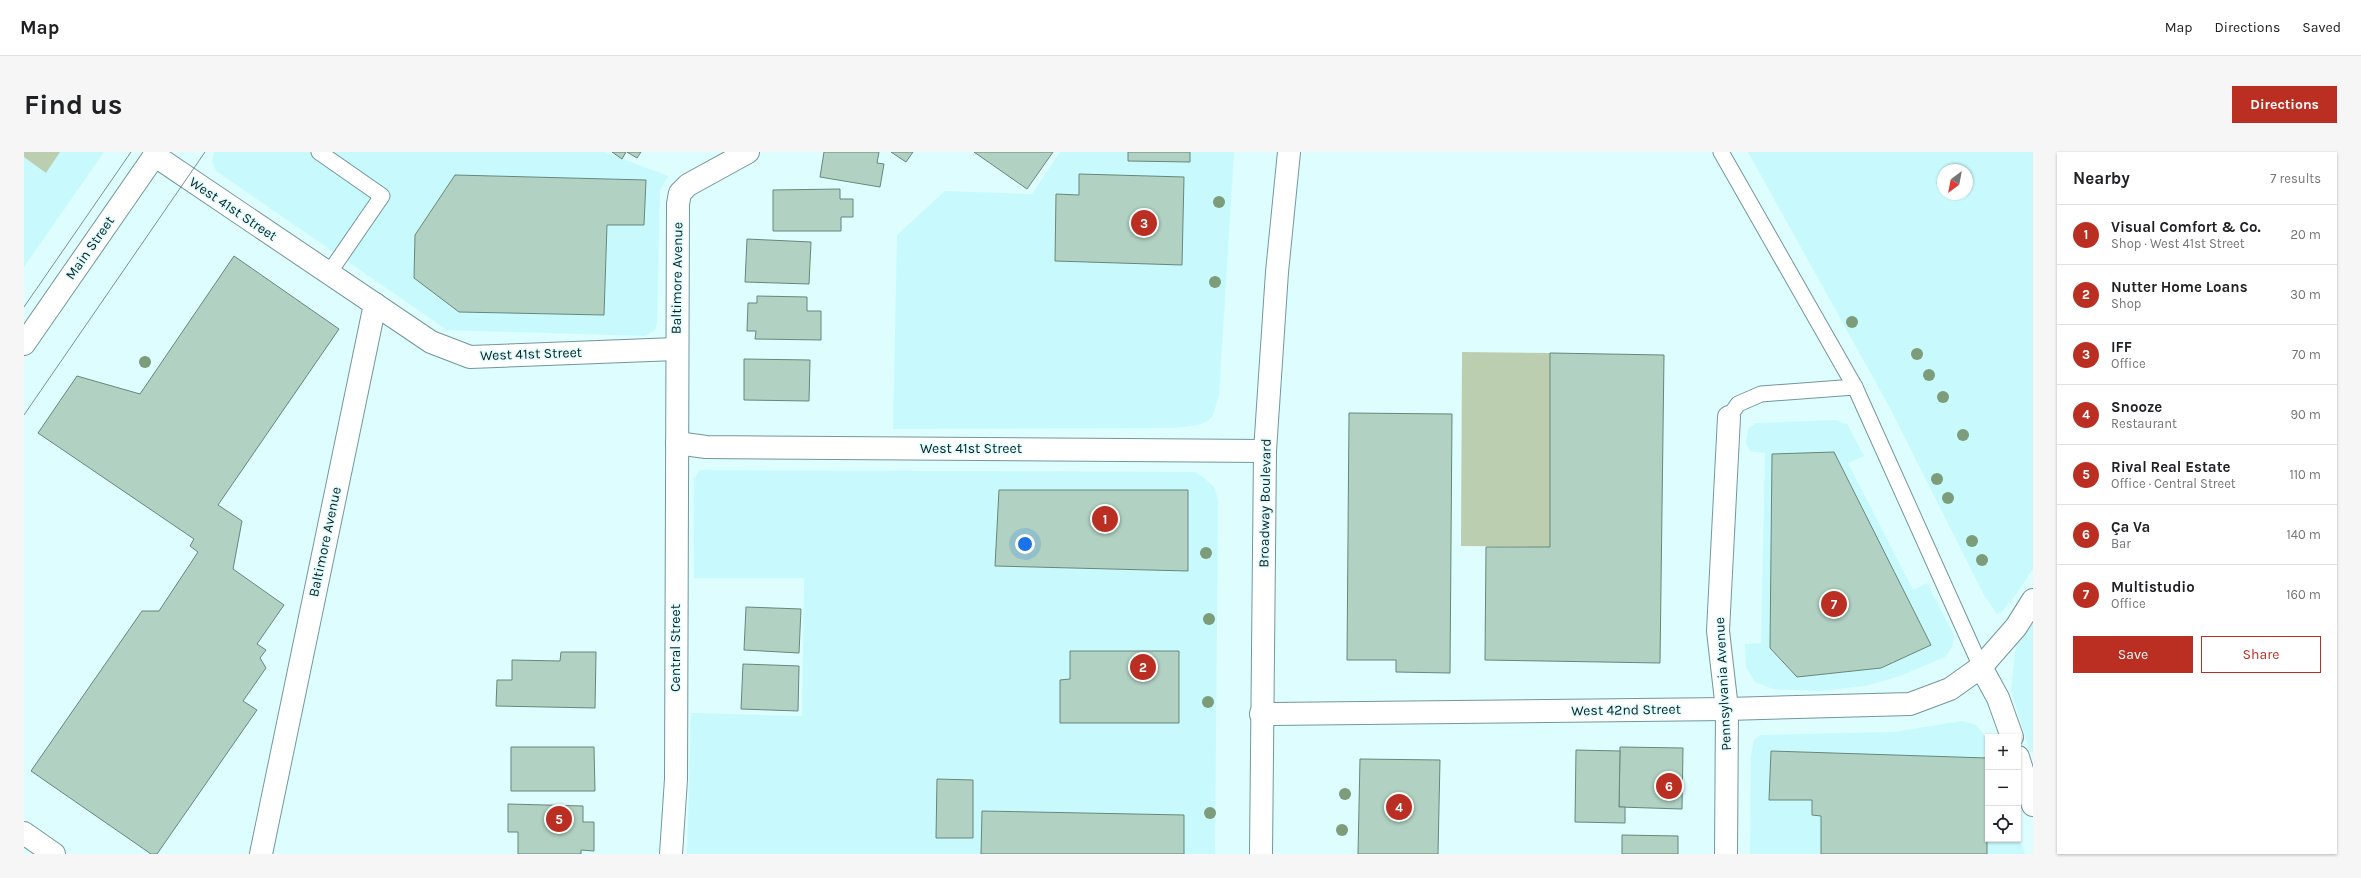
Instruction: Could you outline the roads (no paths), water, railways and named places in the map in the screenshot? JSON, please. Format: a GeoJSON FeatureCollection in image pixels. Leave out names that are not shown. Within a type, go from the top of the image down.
{"type":"FeatureCollection","features":[{"type":"Feature","properties":{"kind":"street","name":"Baltimore Avenue"},"geometry":{"type":"LineString","coordinates":[[677,443],[676,349],[678,204],[680,193],[688,186],[748,152]]}},
{"type":"Feature","properties":{"kind":"street","name":"Broadway Boulevard"},"geometry":{"type":"LineString","coordinates":[[1261,854],[1261,714],[1265,451],[1277,272],[1289,152]]}},
{"type":"Feature","properties":{"kind":"street","name":"West 41st Street"},"geometry":{"type":"LineString","coordinates":[[156,154],[321,267]]}},
{"type":"Feature","properties":{"kind":"street","name":"Main Street"},"geometry":{"type":"LineString","coordinates":[[24,344],[156,154]]}},
{"type":"Feature","properties":{"kind":"street"},"geometry":{"type":"LineString","coordinates":[[321,267],[375,304]]}},
{"type":"Feature","properties":{"kind":"street","name":"West 41st Street"},"geometry":{"type":"LineString","coordinates":[[375,304],[431,342],[470,357],[676,349]]}},
{"type":"Feature","properties":{"kind":"street","name":"Baltimore Avenue"},"geometry":{"type":"LineString","coordinates":[[261,854],[375,304]]}},
{"type":"Feature","properties":{"kind":"street","name":"Pennsylvania Avenue"},"geometry":{"type":"LineString","coordinates":[[1726,854],[1727,709],[1718,631],[1729,417]]}},
{"type":"Feature","properties":{"kind":"street","name":"West 41st Street"},"geometry":{"type":"LineString","coordinates":[[677,443],[706,447],[1265,451]]}},
{"type":"Feature","properties":{"kind":"street","name":"Central Street"},"geometry":{"type":"LineString","coordinates":[[671,854],[676,779],[677,443]]}},
{"type":"Feature","properties":{"kind":"street","name":"West 42nd Street"},"geometry":{"type":"LineString","coordinates":[[1261,714],[1727,709],[1910,704],[1950,689],[1981,667],[2016,627],[2033,600]]}},
{"type":"Feature","properties":{"kind":"street"},"geometry":{"type":"LineString","coordinates":[[1981,667],[1998,698],[2011,734]]}},
{"type":"Feature","properties":{"kind":"street"},"geometry":{"type":"LineString","coordinates":[[2021,767],[2033,805]]}},
{"type":"Feature","properties":{"kind":"street"},"geometry":{"type":"LineString","coordinates":[[24,833],[54,854]]}},
{"type":"Feature","properties":{"kind":"lane"},"geometry":{"type":"LineString","coordinates":[[319,152],[382,196],[321,267]]}},
{"type":"Feature","properties":{"kind":"lane"},"geometry":{"type":"LineString","coordinates":[[1721,152],[1854,387],[1981,667]]}},
{"type":"Feature","properties":{"kind":"lane"},"geometry":{"type":"LineString","coordinates":[[1729,417],[1738,404],[1761,394],[1854,387]]}},
{"type":"Feature","properties":{"kind":"tram line"},"geometry":{"type":"LineString","coordinates":[[24,307],[131,152]]}},
{"type":"Feature","properties":{"kind":"tram line"},"geometry":{"type":"LineString","coordinates":[[24,415],[205,152]]}},
{"type":"Feature","properties":{"kind":"place","name":"IFF"},"geometry":{"type":"Point","coordinates":[1144,223]}},
{"type":"Feature","properties":{"kind":"place","name":"Visual Comfort & Co."},"geometry":{"type":"Point","coordinates":[1105,519]}},
{"type":"Feature","properties":{"kind":"place","name":"Multistudio"},"geometry":{"type":"Point","coordinates":[1834,604]}},
{"type":"Feature","properties":{"kind":"place","name":"Nutter Home Loans"},"geometry":{"type":"Point","coordinates":[1143,667]}},
{"type":"Feature","properties":{"kind":"place","name":"Ça Va"},"geometry":{"type":"Point","coordinates":[1669,786]}},
{"type":"Feature","properties":{"kind":"place","name":"Snooze"},"geometry":{"type":"Point","coordinates":[1399,807]}},
{"type":"Feature","properties":{"kind":"place","name":"Rival Real Estate"},"geometry":{"type":"Point","coordinates":[559,819]}}]}
